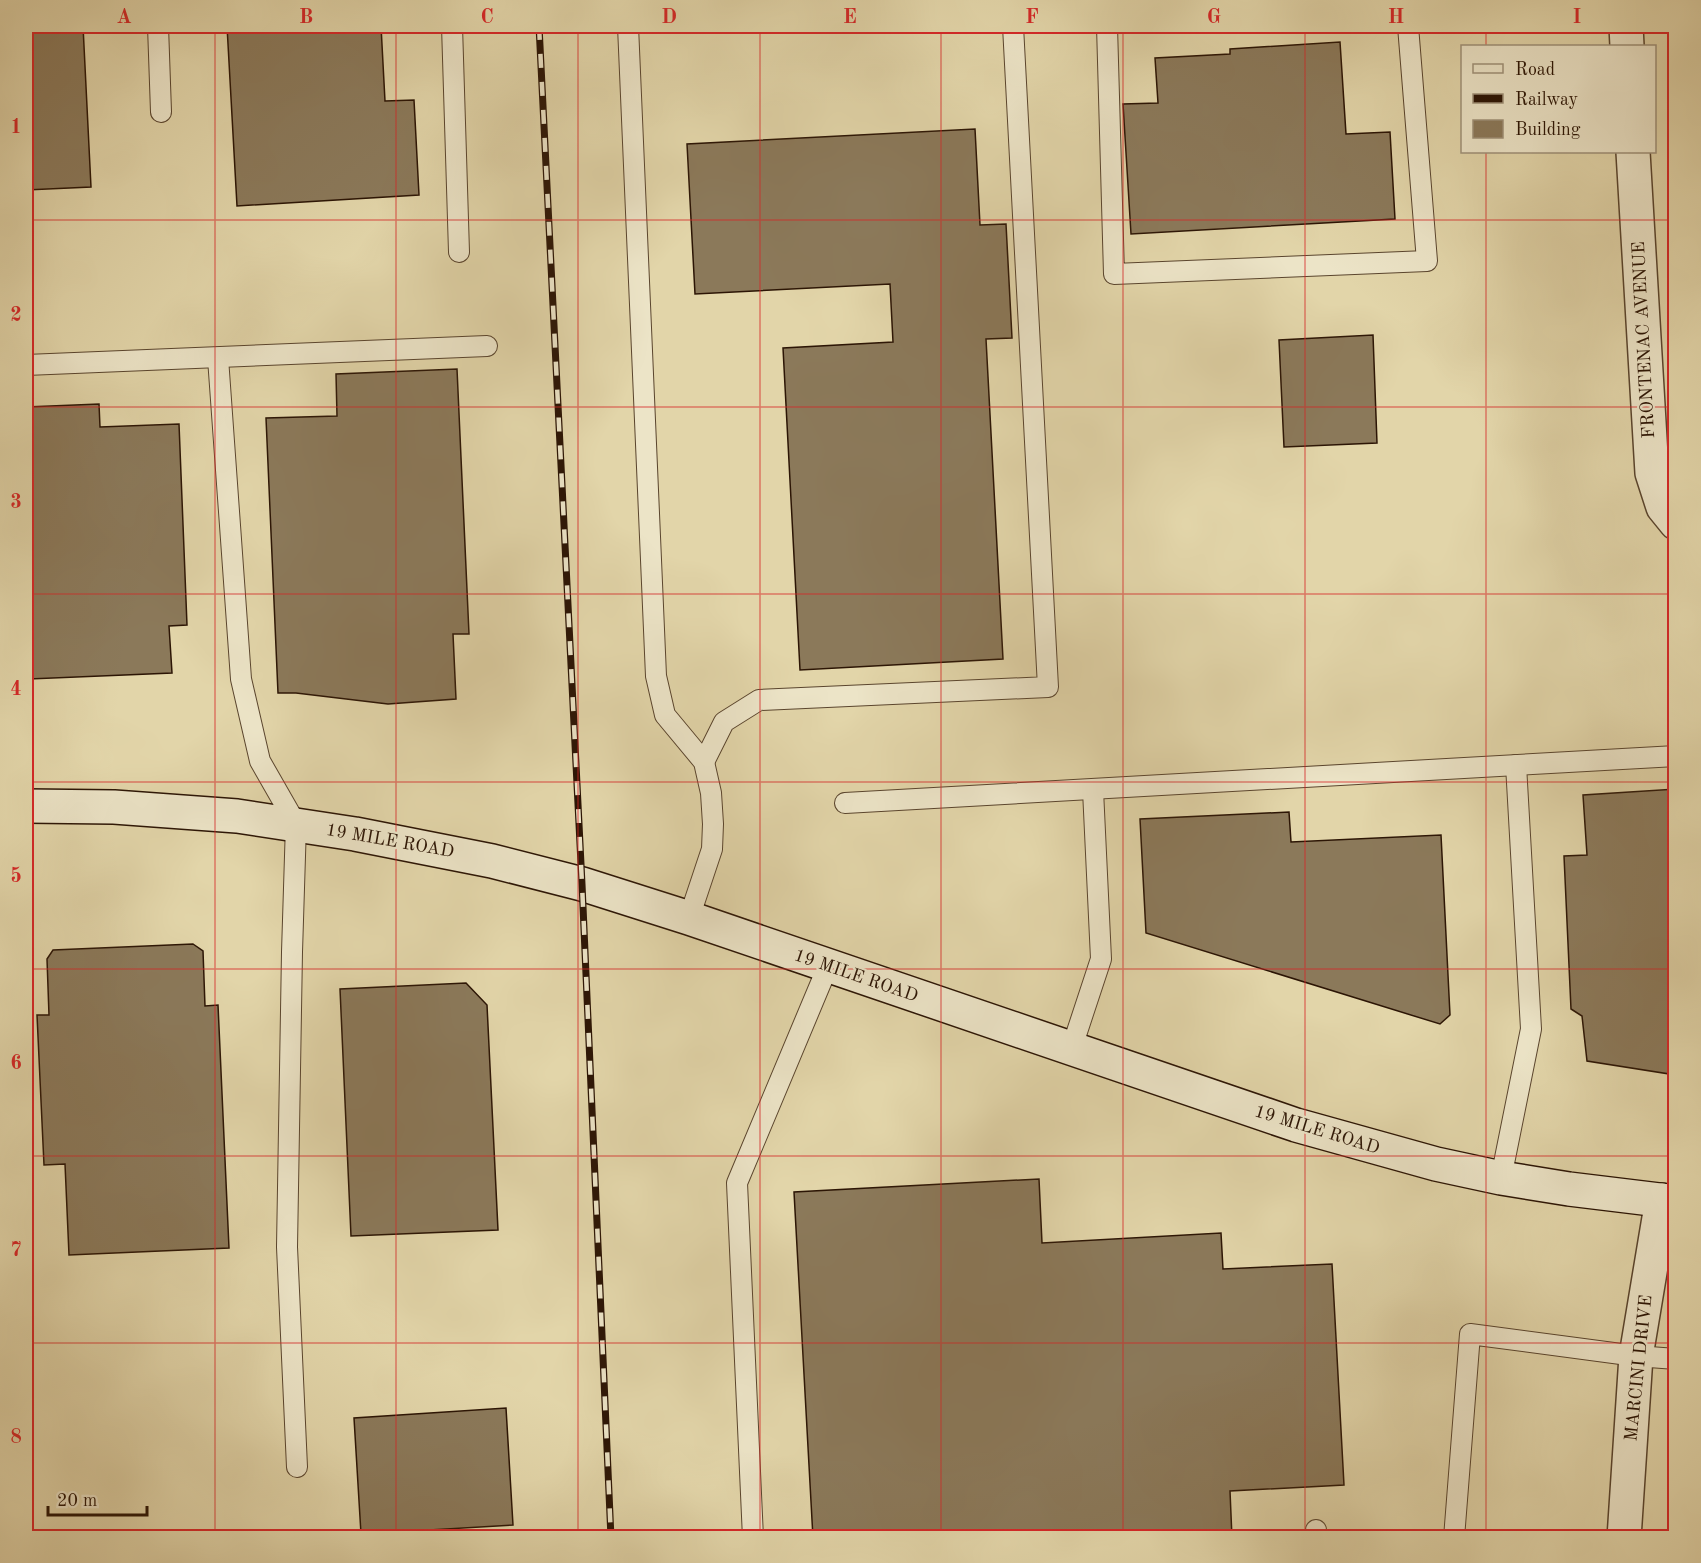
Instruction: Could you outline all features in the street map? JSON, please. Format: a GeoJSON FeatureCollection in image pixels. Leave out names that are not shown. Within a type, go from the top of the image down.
{"type":"FeatureCollection","features":[{"type":"Feature","properties":{"kind":"street"},"geometry":{"type":"LineString","coordinates":[[1626,26],[1627,45]]}},
{"type":"Feature","properties":{"kind":"street","name":"FRONTENAC AVENUE"},"geometry":{"type":"LineString","coordinates":[[1633,153],[1652,473],[1663,507],[1675,523]]}},
{"type":"Feature","properties":{"kind":"street","name":"19 MILE ROAD"},"geometry":{"type":"LineString","coordinates":[[26,806],[169,810],[237,816],[425,846],[492,861],[582,884],[689,918],[1296,1125],[1436,1164],[1502,1178],[1669,1201]]}},
{"type":"Feature","properties":{"kind":"street","name":"MARCINI DRIVE"},"geometry":{"type":"LineString","coordinates":[[1624,1538],[1636,1356],[1669,1201]]}},
{"type":"Feature","properties":{"kind":"lane"},"geometry":{"type":"LineString","coordinates":[[158,26],[160,112]]}},
{"type":"Feature","properties":{"kind":"lane"},"geometry":{"type":"LineString","coordinates":[[452,26],[459,252]]}},
{"type":"Feature","properties":{"kind":"lane"},"geometry":{"type":"LineString","coordinates":[[628,26],[656,676],[665,715],[704,762],[711,793],[712,849],[689,918]]}},
{"type":"Feature","properties":{"kind":"lane"},"geometry":{"type":"LineString","coordinates":[[704,762],[724,722],[759,700],[1048,687],[1013,26]]}},
{"type":"Feature","properties":{"kind":"lane"},"geometry":{"type":"LineString","coordinates":[[1107,26],[1114,274],[1427,261],[1408,26]]}},
{"type":"Feature","properties":{"kind":"lane"},"geometry":{"type":"LineString","coordinates":[[26,365],[487,346]]}},
{"type":"Feature","properties":{"kind":"lane"},"geometry":{"type":"LineString","coordinates":[[218,358],[241,679],[260,761],[296,825],[291,964],[287,1247],[297,1467]]}},
{"type":"Feature","properties":{"kind":"lane"},"geometry":{"type":"LineString","coordinates":[[845,803],[1676,756]]}},
{"type":"Feature","properties":{"kind":"lane"},"geometry":{"type":"LineString","coordinates":[[1502,1178],[1531,1029],[1516,765]]}},
{"type":"Feature","properties":{"kind":"lane"},"geometry":{"type":"LineString","coordinates":[[1071,1050],[1101,959],[1093,790]]}},
{"type":"Feature","properties":{"kind":"lane"},"geometry":{"type":"LineString","coordinates":[[753,1538],[737,1183],[828,966]]}},
{"type":"Feature","properties":{"kind":"lane"},"geometry":{"type":"LineString","coordinates":[[1454,1538],[1470,1334],[1636,1356],[1676,1359]]}},
{"type":"Feature","properties":{"kind":"building"},"geometry":{"type":"Polygon","coordinates":[[[26,26],[83,26],[91,187],[26,190],[26,26]]]}},
{"type":"Feature","properties":{"kind":"building"},"geometry":{"type":"Polygon","coordinates":[[[227,26],[381,26],[385,101],[414,100],[419,195],[237,206],[227,26]]]}},
{"type":"Feature","properties":{"kind":"building"},"geometry":{"type":"Polygon","coordinates":[[[1340,42],[1346,134],[1390,132],[1395,219],[1131,234],[1123,104],[1158,103],[1155,58],[1230,54],[1230,49],[1340,42]]]}},
{"type":"Feature","properties":{"kind":"building"},"geometry":{"type":"Polygon","coordinates":[[[975,129],[980,225],[1006,224],[1012,338],[986,339],[1003,659],[800,670],[783,348],[893,342],[890,284],[695,294],[687,144],[975,129]]]}},
{"type":"Feature","properties":{"kind":"building"},"geometry":{"type":"Polygon","coordinates":[[[1373,335],[1377,443],[1284,447],[1279,340],[1373,335]]]}},
{"type":"Feature","properties":{"kind":"building"},"geometry":{"type":"Polygon","coordinates":[[[457,369],[469,634],[453,634],[456,699],[388,704],[278,693],[266,418],[337,416],[336,374],[457,369]]]}},
{"type":"Feature","properties":{"kind":"building"},"geometry":{"type":"Polygon","coordinates":[[[99,404],[100,427],[179,424],[187,625],[169,626],[172,673],[29,679],[26,632],[26,407],[99,404]]]}},
{"type":"Feature","properties":{"kind":"building"},"geometry":{"type":"Polygon","coordinates":[[[1676,789],[1676,1075],[1587,1061],[1582,1016],[1571,1009],[1564,856],[1587,855],[1583,795],[1676,789]]]}},
{"type":"Feature","properties":{"kind":"building"},"geometry":{"type":"Polygon","coordinates":[[[1289,812],[1291,842],[1441,835],[1450,1015],[1440,1024],[1146,933],[1140,819],[1289,812]]]}},
{"type":"Feature","properties":{"kind":"building"},"geometry":{"type":"Polygon","coordinates":[[[193,944],[203,951],[205,1006],[218,1005],[229,1248],[69,1255],[65,1164],[44,1165],[37,1015],[49,1015],[47,959],[53,950],[193,944]]]}},
{"type":"Feature","properties":{"kind":"building"},"geometry":{"type":"Polygon","coordinates":[[[466,983],[487,1005],[498,1230],[351,1236],[340,989],[466,983]]]}},
{"type":"Feature","properties":{"kind":"building"},"geometry":{"type":"Polygon","coordinates":[[[1039,1179],[1042,1243],[1221,1233],[1223,1269],[1332,1264],[1344,1485],[1230,1491],[1232,1538],[813,1538],[794,1192],[1039,1179]]]}},
{"type":"Feature","properties":{"kind":"building"},"geometry":{"type":"Polygon","coordinates":[[[506,1408],[513,1525],[361,1534],[354,1418],[506,1408]]]}},
{"type":"Feature","properties":{"kind":"railway"},"geometry":{"type":"LineString","coordinates":[[539,26],[582,884],[611,1538]]}}]}
